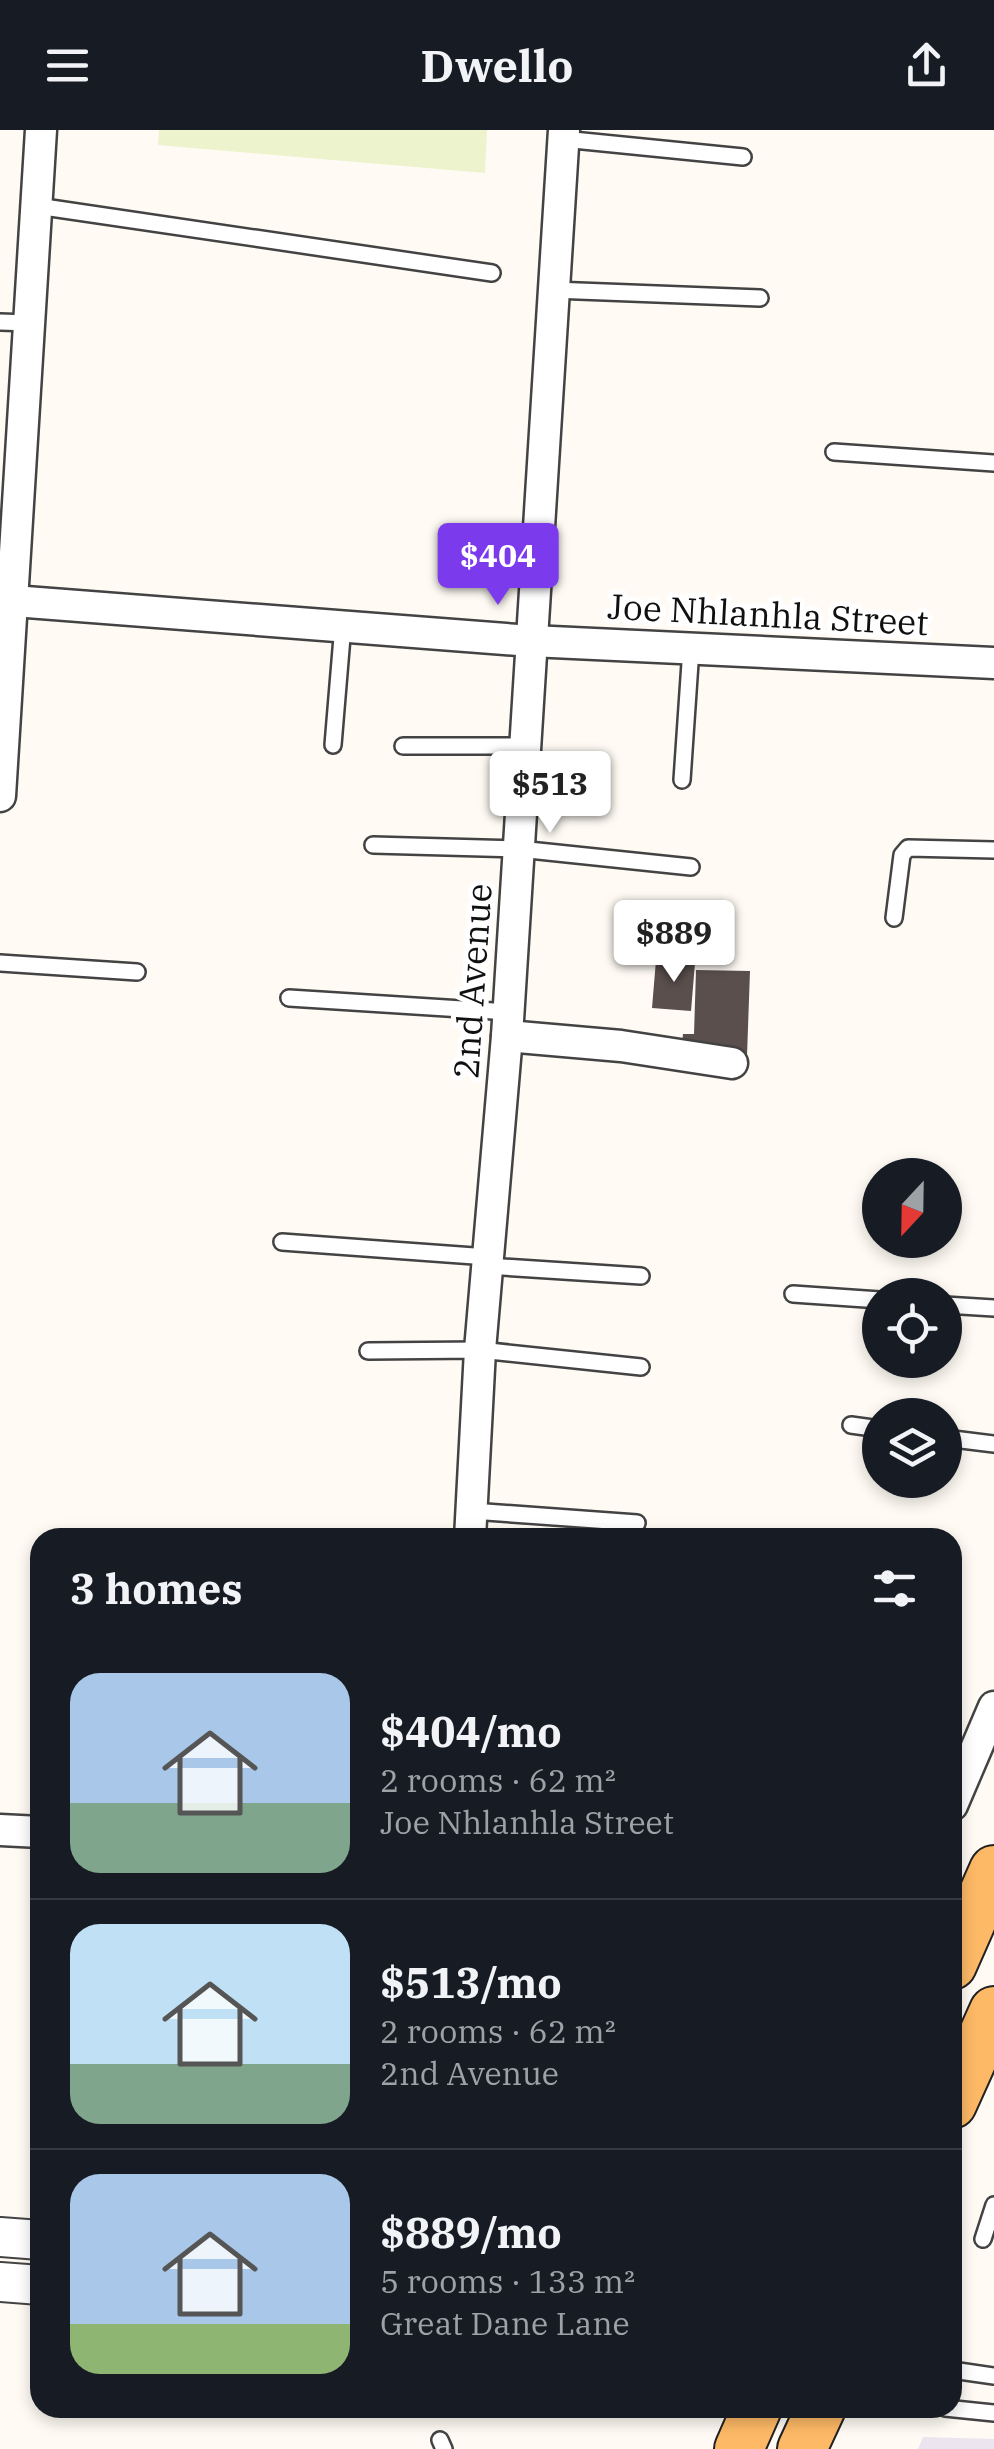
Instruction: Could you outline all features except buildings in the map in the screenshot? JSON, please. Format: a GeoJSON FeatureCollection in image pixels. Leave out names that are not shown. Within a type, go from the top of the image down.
{"type":"FeatureCollection","features":[{"type":"Feature","properties":{"kind":"main road"},"geometry":{"type":"LineString","coordinates":[[962,1942],[994,1870]]}},
{"type":"Feature","properties":{"kind":"main road"},"geometry":{"type":"LineString","coordinates":[[962,2082],[994,2011]]}},
{"type":"Feature","properties":{"kind":"main road"},"geometry":{"type":"LineString","coordinates":[[739,2449],[753,2418]]}},
{"type":"Feature","properties":{"kind":"main road"},"geometry":{"type":"LineString","coordinates":[[802,2449],[816,2418]]}},
{"type":"Feature","properties":{"kind":"street"},"geometry":{"type":"LineString","coordinates":[[0,796],[15,323],[36,206],[41,130]]}},
{"type":"Feature","properties":{"kind":"street","name":"2nd Avenue"},"geometry":{"type":"LineString","coordinates":[[471,1524],[480,1350],[508,1024],[563,135]]}},
{"type":"Feature","properties":{"kind":"street","name":"Joe Nhlanhla Street"},"geometry":{"type":"LineString","coordinates":[[6,600],[531,640],[994,663]]}},
{"type":"Feature","properties":{"kind":"street"},"geometry":{"type":"LineString","coordinates":[[508,1024],[732,1063]]}},
{"type":"Feature","properties":{"kind":"street"},"geometry":{"type":"LineString","coordinates":[[962,1781],[994,1707]]}},
{"type":"Feature","properties":{"kind":"street"},"geometry":{"type":"LineString","coordinates":[[0,1830],[30,1832]]}},
{"type":"Feature","properties":{"kind":"street"},"geometry":{"type":"LineString","coordinates":[[0,2237],[30,2239]]}},
{"type":"Feature","properties":{"kind":"street"},"geometry":{"type":"LineString","coordinates":[[0,2282],[30,2284]]}},
{"type":"Feature","properties":{"kind":"lane"},"geometry":{"type":"LineString","coordinates":[[563,135],[743,156]]}},
{"type":"Feature","properties":{"kind":"lane"},"geometry":{"type":"LineString","coordinates":[[36,206],[492,273]]}},
{"type":"Feature","properties":{"kind":"lane"},"geometry":{"type":"LineString","coordinates":[[554,290],[760,298]]}},
{"type":"Feature","properties":{"kind":"lane"},"geometry":{"type":"LineString","coordinates":[[834,452],[994,463]]}},
{"type":"Feature","properties":{"kind":"lane"},"geometry":{"type":"LineString","coordinates":[[333,744],[343,626]]}},
{"type":"Feature","properties":{"kind":"lane"},"geometry":{"type":"LineString","coordinates":[[682,780],[691,648]]}},
{"type":"Feature","properties":{"kind":"lane"},"geometry":{"type":"LineString","coordinates":[[403,746],[525,746]]}},
{"type":"Feature","properties":{"kind":"lane"},"geometry":{"type":"LineString","coordinates":[[373,845],[519,848],[691,867]]}},
{"type":"Feature","properties":{"kind":"lane"},"geometry":{"type":"LineString","coordinates":[[894,918],[902,854],[908,848],[994,850]]}},
{"type":"Feature","properties":{"kind":"lane"},"geometry":{"type":"LineString","coordinates":[[0,963],[137,972]]}},
{"type":"Feature","properties":{"kind":"lane"},"geometry":{"type":"LineString","coordinates":[[289,998],[508,1024]]}},
{"type":"Feature","properties":{"kind":"lane"},"geometry":{"type":"LineString","coordinates":[[282,1242],[641,1276]]}},
{"type":"Feature","properties":{"kind":"lane"},"geometry":{"type":"LineString","coordinates":[[793,1294],[862,1299]]}},
{"type":"Feature","properties":{"kind":"lane"},"geometry":{"type":"LineString","coordinates":[[962,1306],[994,1308]]}},
{"type":"Feature","properties":{"kind":"lane"},"geometry":{"type":"LineString","coordinates":[[368,1351],[480,1350],[640,1366]]}},
{"type":"Feature","properties":{"kind":"lane"},"geometry":{"type":"LineString","coordinates":[[851,1424],[862,1426]]}},
{"type":"Feature","properties":{"kind":"lane"},"geometry":{"type":"LineString","coordinates":[[962,1440],[994,1444]]}},
{"type":"Feature","properties":{"kind":"lane"},"geometry":{"type":"LineString","coordinates":[[471,1524],[637,1523]]}},
{"type":"Feature","properties":{"kind":"lane"},"geometry":{"type":"LineString","coordinates":[[983,2239],[994,2205]]}},
{"type":"Feature","properties":{"kind":"lane"},"geometry":{"type":"LineString","coordinates":[[962,2371],[994,2376]]}},
{"type":"Feature","properties":{"kind":"lane"},"geometry":{"type":"LineString","coordinates":[[962,2410],[994,2414]]}},
{"type":"Feature","properties":{"kind":"shaded area"},"geometry":{"type":"Polygon","coordinates":[[[923,2437],[994,2439],[994,2449],[918,2449],[923,2437]]]}},
{"type":"Feature","properties":{"kind":"green space"},"geometry":{"type":"Polygon","coordinates":[[[159,130],[487,130],[485,173],[158,145],[159,130]]]}}]}
